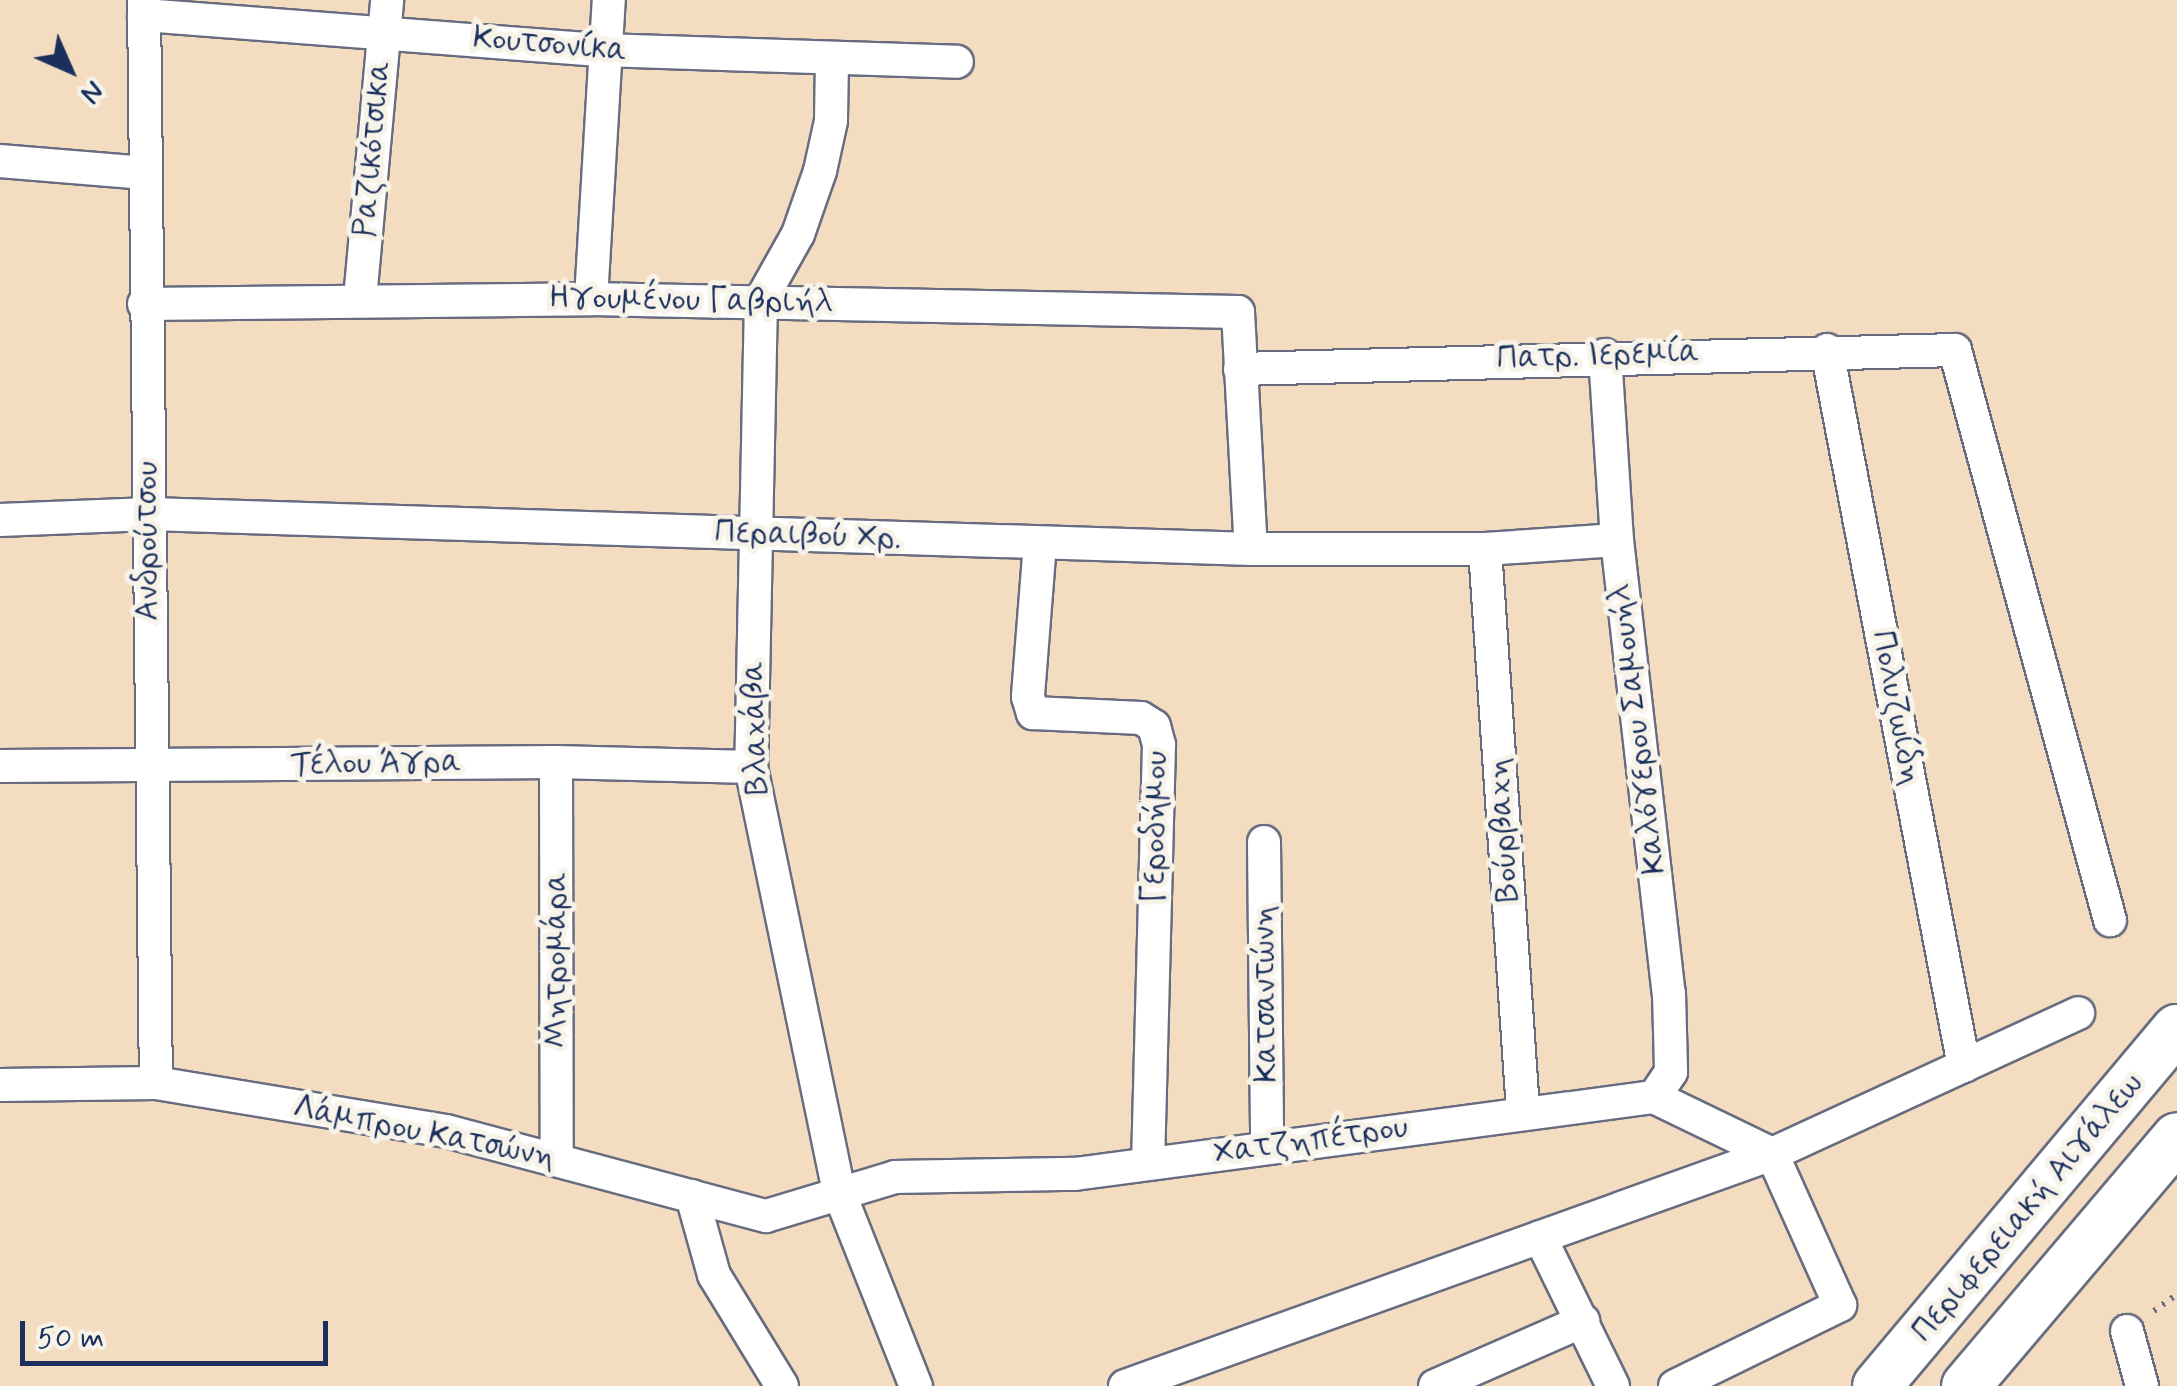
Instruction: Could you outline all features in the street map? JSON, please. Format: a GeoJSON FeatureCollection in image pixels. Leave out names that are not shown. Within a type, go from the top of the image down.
{"type":"FeatureCollection","features":[{"type":"Feature","properties":{"kind":"main road","name":"Περιφερειακή Αιγάλεω"},"geometry":{"type":"LineString","coordinates":[[1877,1386],[2177,1029]]}},
{"type":"Feature","properties":{"kind":"main road","name":"Περιφερειακή Αιγάλεω"},"geometry":{"type":"LineString","coordinates":[[1966,1386],[2177,1137]]}},
{"type":"Feature","properties":{"kind":"street"},"geometry":{"type":"LineString","coordinates":[[591,299],[608,0]]}},
{"type":"Feature","properties":{"kind":"street","name":"Κουτσονίκα"},"geometry":{"type":"LineString","coordinates":[[144,8],[385,15],[603,50],[832,61],[958,62]]}},
{"type":"Feature","properties":{"kind":"street","name":"Ανδρούτσου"},"geometry":{"type":"LineString","coordinates":[[144,8],[149,768],[156,1082]]}},
{"type":"Feature","properties":{"kind":"street","name":"Ραζικότσικα"},"geometry":{"type":"LineString","coordinates":[[360,299],[385,15]]}},
{"type":"Feature","properties":{"kind":"street","name":"Βλαχάβα"},"geometry":{"type":"LineString","coordinates":[[832,61],[831,121],[820,171],[798,234],[761,300],[751,768],[839,1192],[916,1386]]}},
{"type":"Feature","properties":{"kind":"street"},"geometry":{"type":"LineString","coordinates":[[0,161],[145,174]]}},
{"type":"Feature","properties":{"kind":"street","name":"Ηγουμένου Γαβριήλ"},"geometry":{"type":"LineString","coordinates":[[144,304],[360,299],[761,300],[1238,312],[1240,369]]}},
{"type":"Feature","properties":{"kind":"street","name":"Πολυζωίδη"},"geometry":{"type":"LineString","coordinates":[[1827,350],[1964,1066]]}},
{"type":"Feature","properties":{"kind":"street","name":"Πατρ. Ιερεμία"},"geometry":{"type":"LineString","coordinates":[[1240,369],[1605,355],[1955,350],[2110,920]]}},
{"type":"Feature","properties":{"kind":"street","name":"Καλόγερου Σαμουήλ"},"geometry":{"type":"LineString","coordinates":[[1605,355],[1617,540],[1669,993],[1670,1072],[1654,1096]]}},
{"type":"Feature","properties":{"kind":"street"},"geometry":{"type":"LineString","coordinates":[[1240,369],[1252,550]]}},
{"type":"Feature","properties":{"kind":"street","name":"Περαιβού Χρ."},"geometry":{"type":"LineString","coordinates":[[0,520],[150,514],[1252,550],[1484,548],[1617,540]]}},
{"type":"Feature","properties":{"kind":"street","name":"Γεροδήμου"},"geometry":{"type":"LineString","coordinates":[[1040,543],[1028,696],[1033,713],[1140,718],[1154,726],[1159,745],[1148,1164]]}},
{"type":"Feature","properties":{"kind":"street","name":"Βούρβαχη"},"geometry":{"type":"LineString","coordinates":[[1484,548],[1523,1111]]}},
{"type":"Feature","properties":{"kind":"street","name":"Τέλου Άγρα"},"geometry":{"type":"LineString","coordinates":[[0,766],[149,768],[556,762],[751,768]]}},
{"type":"Feature","properties":{"kind":"street","name":"Μητρομάρα"},"geometry":{"type":"LineString","coordinates":[[556,762],[557,1158]]}},
{"type":"Feature","properties":{"kind":"street","name":"Κατσαντώνη"},"geometry":{"type":"LineString","coordinates":[[1264,842],[1267,1147]]}},
{"type":"Feature","properties":{"kind":"street"},"geometry":{"type":"LineString","coordinates":[[1125,1386],[1772,1154],[2078,1014]]}},
{"type":"Feature","properties":{"kind":"street","name":"Λάμπρου Κατσώνη"},"geometry":{"type":"LineString","coordinates":[[0,1085],[156,1082],[446,1132],[557,1158],[766,1216],[839,1192]]}},
{"type":"Feature","properties":{"kind":"street"},"geometry":{"type":"LineString","coordinates":[[1654,1096],[1772,1154],[1840,1305],[1675,1386]]}},
{"type":"Feature","properties":{"kind":"street","name":"Χατζηπέτρου"},"geometry":{"type":"LineString","coordinates":[[839,1192],[896,1177],[1075,1174],[1654,1096]]}},
{"type":"Feature","properties":{"kind":"street"},"geometry":{"type":"LineString","coordinates":[[692,1196],[714,1275],[782,1386]]}},
{"type":"Feature","properties":{"kind":"street"},"geometry":{"type":"LineString","coordinates":[[1540,1238],[1613,1386]]}},
{"type":"Feature","properties":{"kind":"street"},"geometry":{"type":"LineString","coordinates":[[1435,1386],[1583,1321]]}},
{"type":"Feature","properties":{"kind":"street"},"geometry":{"type":"LineString","coordinates":[[2127,1331],[2142,1386]]}}]}
